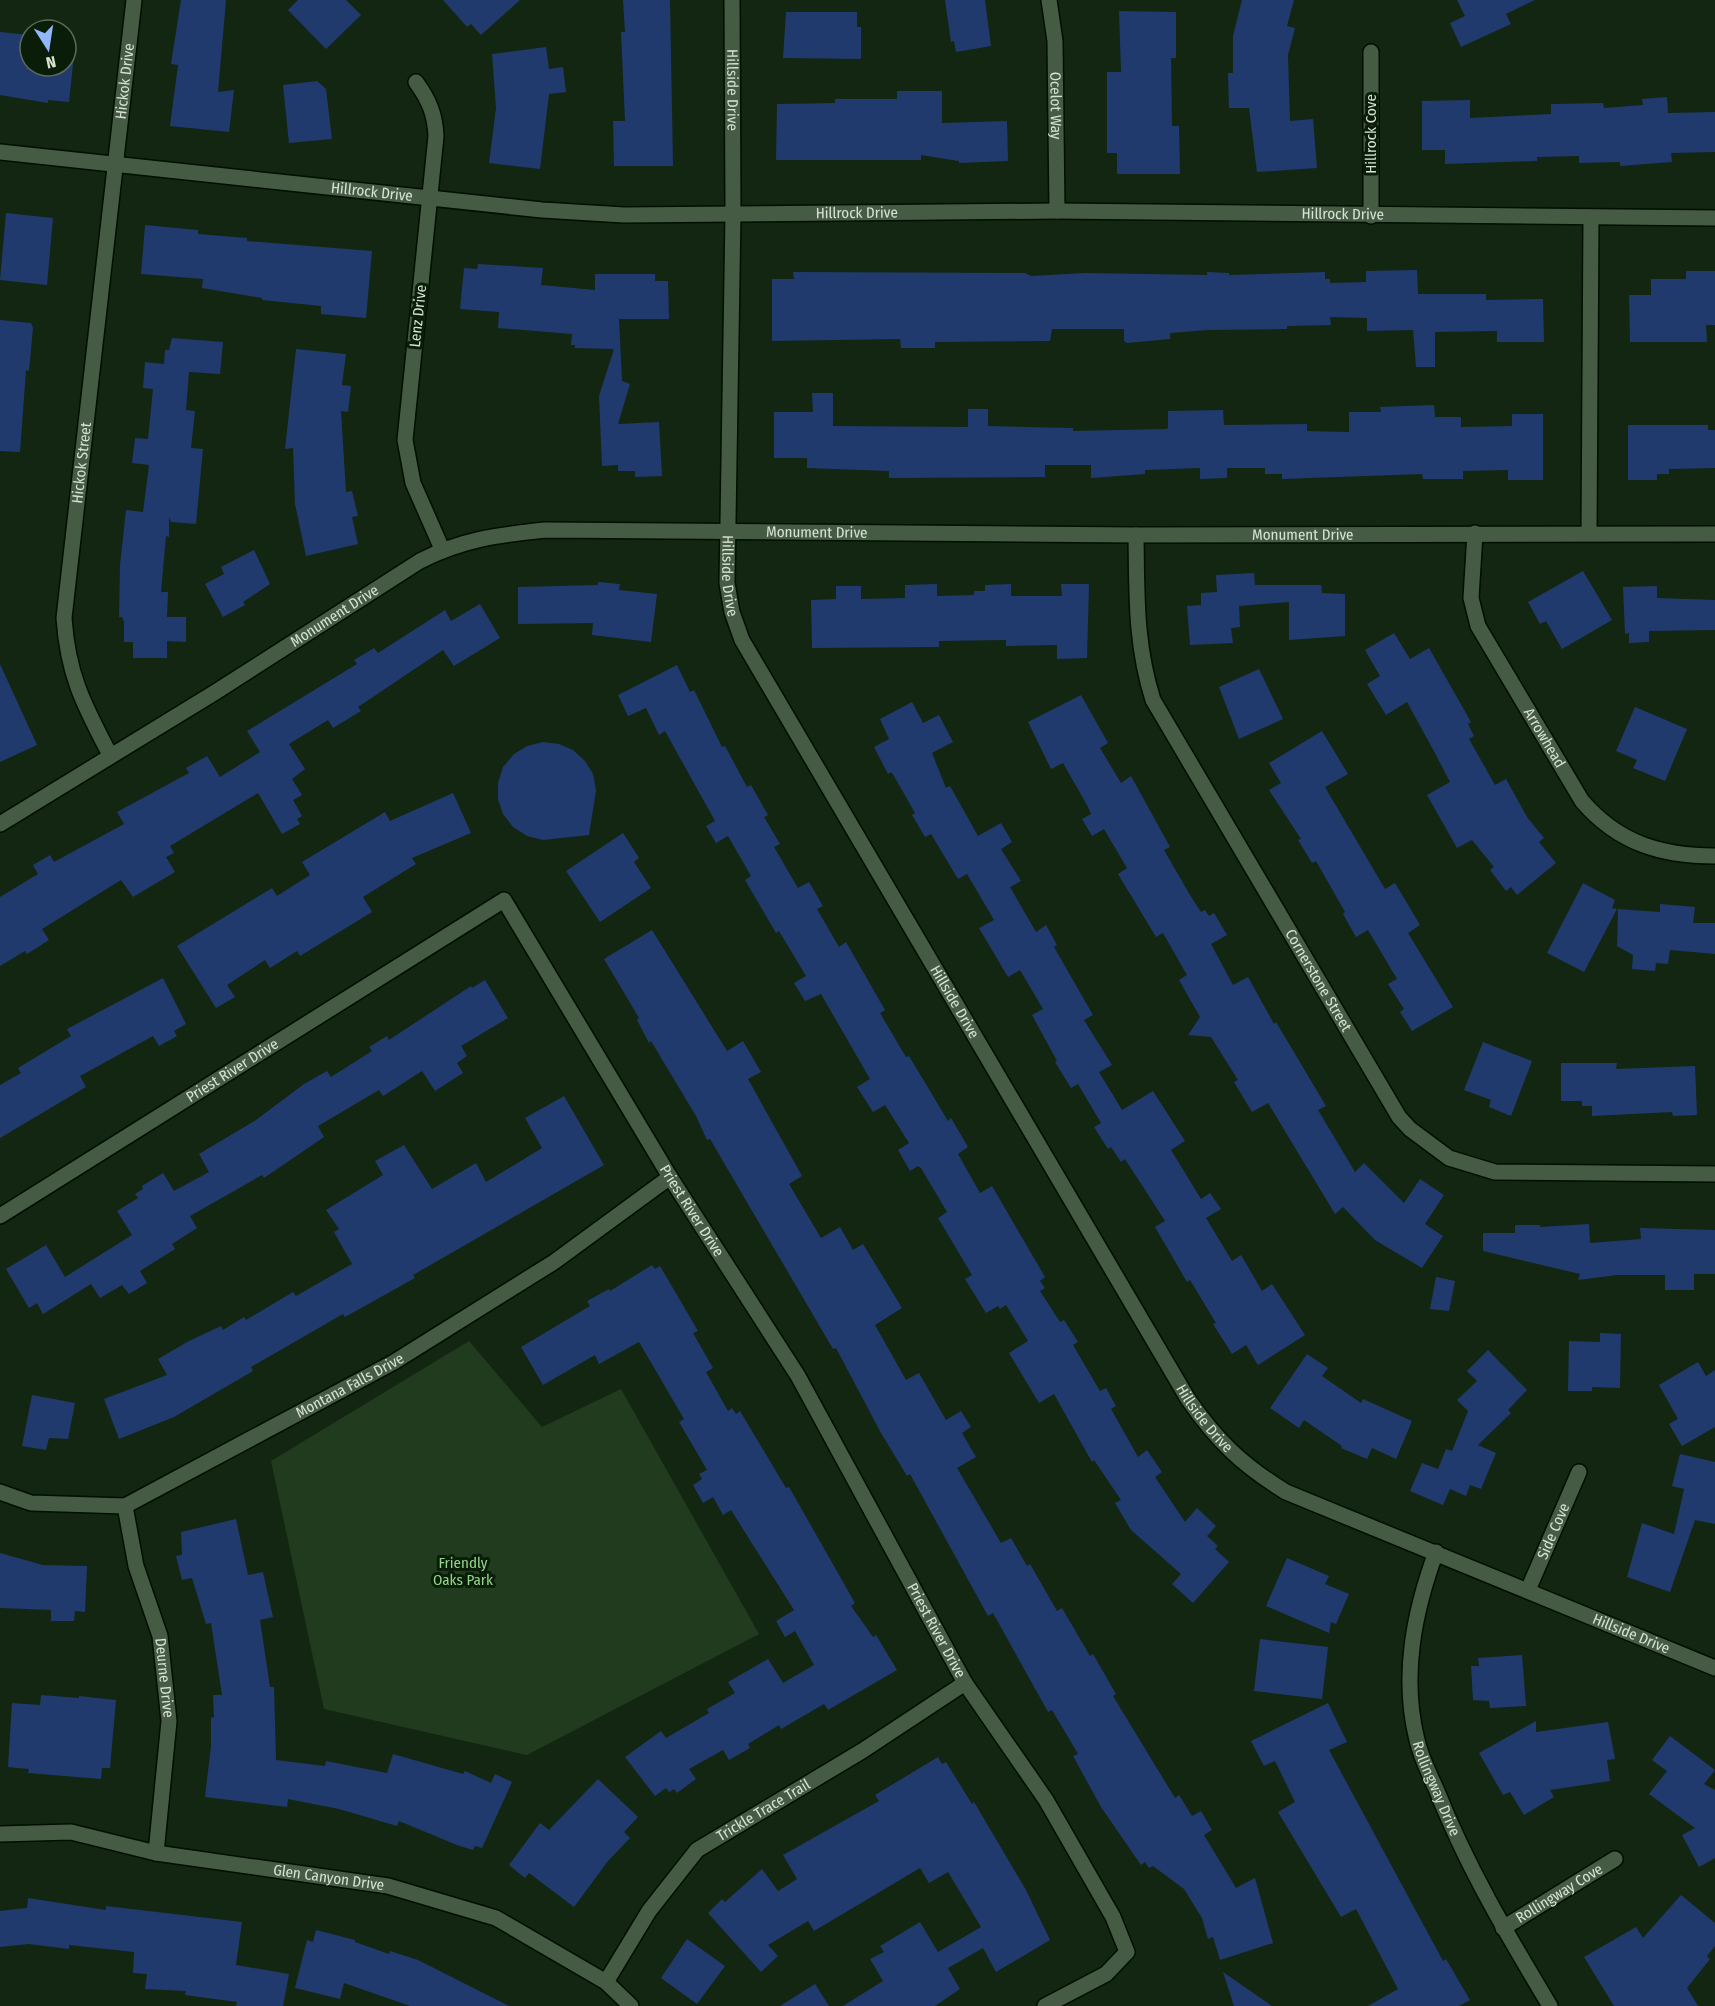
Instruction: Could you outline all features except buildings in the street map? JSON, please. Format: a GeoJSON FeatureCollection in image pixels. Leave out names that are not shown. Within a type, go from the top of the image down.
{"type":"FeatureCollection","features":[{"type":"Feature","properties":{"kind":"street","name":"Hickok Drive"},"geometry":{"type":"LineString","coordinates":[[114,164],[134,0]]}},
{"type":"Feature","properties":{"kind":"street","name":"Hillside Drive"},"geometry":{"type":"LineString","coordinates":[[732,0],[733,214],[727,583],[732,612],[742,640],[1188,1399],[1210,1431],[1253,1472],[1286,1492],[1715,1668]]}},
{"type":"Feature","properties":{"kind":"street","name":"Ocelot Way"},"geometry":{"type":"LineString","coordinates":[[1049,0],[1055,41],[1057,211]]}},
{"type":"Feature","properties":{"kind":"street","name":"Hillrock Cove"},"geometry":{"type":"LineString","coordinates":[[1371,52],[1371,216]]}},
{"type":"Feature","properties":{"kind":"street","name":"Lenz Drive"},"geometry":{"type":"LineString","coordinates":[[416,82],[428,98],[435,116],[436,136],[405,440],[413,483],[442,549]]}},
{"type":"Feature","properties":{"kind":"street","name":"Hillrock Drive"},"geometry":{"type":"LineString","coordinates":[[0,152],[542,210],[624,215],[1057,211],[1715,218]]}},
{"type":"Feature","properties":{"kind":"street","name":"Hickok Street"},"geometry":{"type":"LineString","coordinates":[[110,755],[74,682],[66,651],[64,618],[114,164]]}},
{"type":"Feature","properties":{"kind":"street"},"geometry":{"type":"LineString","coordinates":[[1589,533],[1591,218]]}},
{"type":"Feature","properties":{"kind":"street","name":"Monument Drive"},"geometry":{"type":"LineString","coordinates":[[0,824],[214,693],[420,561],[442,549],[481,537],[545,530],[1137,535],[1475,532],[1715,534]]}},
{"type":"Feature","properties":{"kind":"street","name":"Arrowhead"},"geometry":{"type":"LineString","coordinates":[[1475,532],[1472,598],[1478,626],[1582,801],[1600,819],[1629,840],[1657,852],[1688,856],[1715,856]]}},
{"type":"Feature","properties":{"kind":"street","name":"Cornerstone Street"},"geometry":{"type":"LineString","coordinates":[[1137,535],[1137,624],[1142,665],[1153,700],[1170,733],[1399,1118],[1418,1136],[1449,1158],[1495,1172],[1715,1174]]}},
{"type":"Feature","properties":{"kind":"street","name":"Priest River Drive"},"geometry":{"type":"LineString","coordinates":[[0,1216],[504,900],[670,1177],[798,1376],[965,1683],[1046,1800],[1113,1917],[1126,1952],[1106,1974],[1045,2006]]}},
{"type":"Feature","properties":{"kind":"street","name":"Montana Falls Drive"},"geometry":{"type":"LineString","coordinates":[[0,1492],[31,1503],[125,1506],[394,1362],[554,1262],[670,1177]]}},
{"type":"Feature","properties":{"kind":"street","name":"Side Cove"},"geometry":{"type":"LineString","coordinates":[[1528,1590],[1579,1472]]}},
{"type":"Feature","properties":{"kind":"street","name":"Deurne Drive"},"geometry":{"type":"LineString","coordinates":[[125,1506],[136,1566],[160,1636],[169,1721],[156,1853]]}},
{"type":"Feature","properties":{"kind":"street","name":"Rollingway Drive"},"geometry":{"type":"LineString","coordinates":[[1436,1552],[1421,1592],[1413,1633],[1410,1676],[1417,1742],[1447,1818],[1503,1928],[1550,2006]]}},
{"type":"Feature","properties":{"kind":"street","name":"Trickle Trace Trail"},"geometry":{"type":"LineString","coordinates":[[606,1982],[649,1911],[697,1850],[780,1798],[862,1751],[965,1683]]}},
{"type":"Feature","properties":{"kind":"street","name":"Glen Canyon Drive"},"geometry":{"type":"LineString","coordinates":[[0,1834],[71,1832],[156,1853],[388,1886],[496,1918],[606,1982],[631,2006]]}},
{"type":"Feature","properties":{"kind":"street","name":"Rollingway Cove"},"geometry":{"type":"LineString","coordinates":[[1503,1928],[1615,1858]]}},
{"type":"Feature","properties":{"kind":"green space","name":"Friendly Oaks Park"},"geometry":{"type":"Polygon","coordinates":[[[469,1341],[542,1427],[621,1389],[759,1634],[527,1755],[324,1709],[271,1461],[469,1341]]]}}]}
